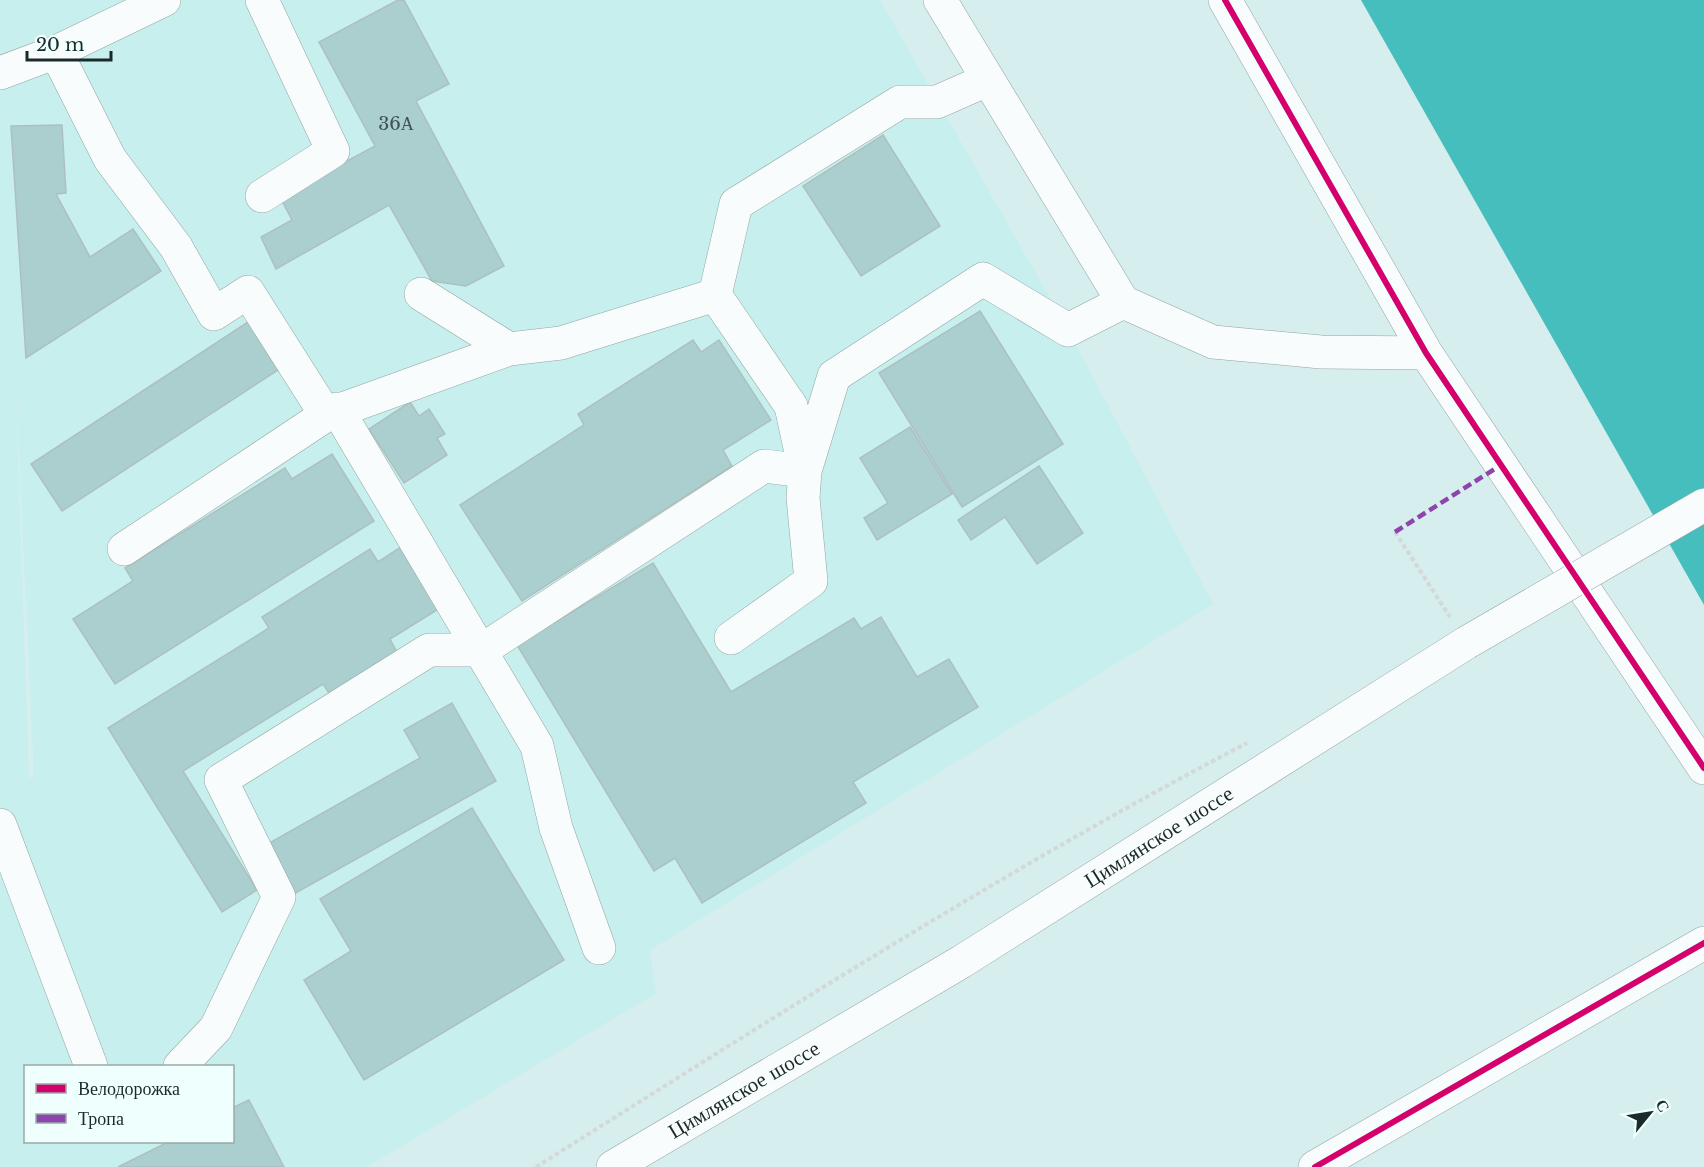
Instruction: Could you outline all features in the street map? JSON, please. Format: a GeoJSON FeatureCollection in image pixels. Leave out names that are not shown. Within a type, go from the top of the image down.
{"type":"FeatureCollection","features":[{"type":"Feature","properties":{"kind":"street"},"geometry":{"type":"LineString","coordinates":[[0,73],[56,52],[164,0]]}},
{"type":"Feature","properties":{"kind":"street"},"geometry":{"type":"LineString","coordinates":[[262,0],[333,151],[262,196]]}},
{"type":"Feature","properties":{"kind":"street"},"geometry":{"type":"LineString","coordinates":[[940,0],[1123,302],[1213,342],[1321,352],[1425,353]]}},
{"type":"Feature","properties":{"kind":"street"},"geometry":{"type":"LineString","coordinates":[[1225,0],[1425,353],[1704,768]]}},
{"type":"Feature","properties":{"kind":"street"},"geometry":{"type":"LineString","coordinates":[[56,52],[110,159],[176,247],[214,314],[248,292],[332,412],[482,650],[537,746],[555,828],[599,948]]}},
{"type":"Feature","properties":{"kind":"street"},"geometry":{"type":"LineString","coordinates":[[805,471],[790,406],[716,295],[736,204],[900,102],[937,102],[987,80]]}},
{"type":"Feature","properties":{"kind":"street"},"geometry":{"type":"LineString","coordinates":[[731,638],[811,581],[803,498],[805,471],[834,376],[983,279],[1068,330],[1123,302]]}},
{"type":"Feature","properties":{"kind":"street"},"geometry":{"type":"LineString","coordinates":[[421,294],[509,349]]}},
{"type":"Feature","properties":{"kind":"street"},"geometry":{"type":"LineString","coordinates":[[124,549],[332,412],[509,349],[561,343],[716,295]]}},
{"type":"Feature","properties":{"kind":"street"},"geometry":{"type":"LineString","coordinates":[[181,1065],[216,1028],[279,897],[221,780],[429,650],[482,650],[764,465],[805,471]]}},
{"type":"Feature","properties":{"kind":"street","name":"Цимлянское шоссе"},"geometry":{"type":"LineString","coordinates":[[613,1167],[961,962],[1460,632],[1704,505]]}},
{"type":"Feature","properties":{"kind":"street"},"geometry":{"type":"LineString","coordinates":[[0,825],[91,1065]]}},
{"type":"Feature","properties":{"kind":"street"},"geometry":{"type":"LineString","coordinates":[[1315,1167],[1704,943]]}},
{"type":"Feature","properties":{"kind":"path"},"geometry":{"type":"LineString","coordinates":[[1395,532],[1460,632]]}},
{"type":"Feature","properties":{"kind":"path"},"geometry":{"type":"LineString","coordinates":[[536,1167],[918,927],[1184,775],[1248,742]]}},
{"type":"Feature","properties":{"kind":"shaded area"},"geometry":{"type":"Polygon","coordinates":[[[0,0],[880,0],[1068,330],[1213,604],[650,950],[656,993],[367,1167],[0,1167],[0,0]],[[15,369],[29,778],[34,776],[15,369]]]}},
{"type":"Feature","properties":{"kind":"water"},"geometry":{"type":"Polygon","coordinates":[[[1361,0],[1704,0],[1704,605],[1361,0]]]}},
{"type":"Feature","properties":{"kind":"building"},"geometry":{"type":"Polygon","coordinates":[[[398,0],[404,0],[449,84],[416,101],[504,266],[466,286],[432,281],[389,205],[276,269],[261,237],[292,220],[280,197],[375,146],[319,42],[398,0]]]}},
{"type":"Feature","properties":{"kind":"building"},"geometry":{"type":"Polygon","coordinates":[[[62,125],[66,193],[56,194],[90,257],[133,229],[161,271],[26,358],[11,126],[62,125]]]}},
{"type":"Feature","properties":{"kind":"building"},"geometry":{"type":"Polygon","coordinates":[[[883,135],[940,226],[861,276],[803,186],[883,135]]]}},
{"type":"Feature","properties":{"kind":"building"},"geometry":{"type":"Polygon","coordinates":[[[980,311],[1063,444],[962,507],[879,373],[980,311]]]}},
{"type":"Feature","properties":{"kind":"building"},"geometry":{"type":"Polygon","coordinates":[[[251,320],[281,368],[62,511],[31,464],[251,320]]]}},
{"type":"Feature","properties":{"kind":"building"},"geometry":{"type":"Polygon","coordinates":[[[693,340],[701,352],[719,340],[771,420],[723,450],[732,466],[522,601],[460,505],[584,425],[578,414],[693,340]]]}},
{"type":"Feature","properties":{"kind":"building"},"geometry":{"type":"Polygon","coordinates":[[[410,402],[419,416],[429,409],[445,434],[437,438],[447,455],[404,483],[369,429],[410,402]]]}},
{"type":"Feature","properties":{"kind":"building"},"geometry":{"type":"Polygon","coordinates":[[[910,427],[952,494],[877,540],[864,518],[888,503],[860,458],[910,427]]]}},
{"type":"Feature","properties":{"kind":"building"},"geometry":{"type":"Polygon","coordinates":[[[332,454],[374,521],[115,684],[73,619],[133,581],[125,568],[285,468],[292,479],[332,454]]]}},
{"type":"Feature","properties":{"kind":"building"},"geometry":{"type":"Polygon","coordinates":[[[1039,466],[1083,533],[1037,564],[1005,517],[971,540],[958,520],[1039,466]]]}},
{"type":"Feature","properties":{"kind":"building"},"geometry":{"type":"Polygon","coordinates":[[[407,543],[445,605],[390,639],[398,654],[331,696],[323,684],[183,771],[257,890],[222,912],[108,728],[269,628],[262,617],[370,549],[378,562],[407,543]]]}},
{"type":"Feature","properties":{"kind":"building"},"geometry":{"type":"Polygon","coordinates":[[[653,563],[731,692],[854,618],[861,629],[881,617],[917,677],[949,659],[978,707],[853,782],[866,803],[702,903],[675,858],[654,871],[517,645],[653,563]]]}},
{"type":"Feature","properties":{"kind":"building"},"geometry":{"type":"Polygon","coordinates":[[[452,703],[496,781],[292,895],[264,846],[420,758],[404,730],[452,703]]]}},
{"type":"Feature","properties":{"kind":"building"},"geometry":{"type":"Polygon","coordinates":[[[472,808],[564,960],[364,1080],[304,980],[351,951],[320,899],[472,808]]]}},
{"type":"Feature","properties":{"kind":"building"},"geometry":{"type":"Polygon","coordinates":[[[249,1100],[284,1167],[118,1167],[166,1143],[234,1143],[234,1107],[249,1100]]]}},
{"type":"Feature","properties":{"kind":"marked path"},"geometry":{"type":"LineString","coordinates":[[1395,532],[1501,465]]}},
{"type":"Feature","properties":{"kind":"cycle path"},"geometry":{"type":"LineString","coordinates":[[1225,0],[1426,353],[1704,768]]}},
{"type":"Feature","properties":{"kind":"cycle path"},"geometry":{"type":"LineString","coordinates":[[1315,1167],[1704,943]]}}]}
